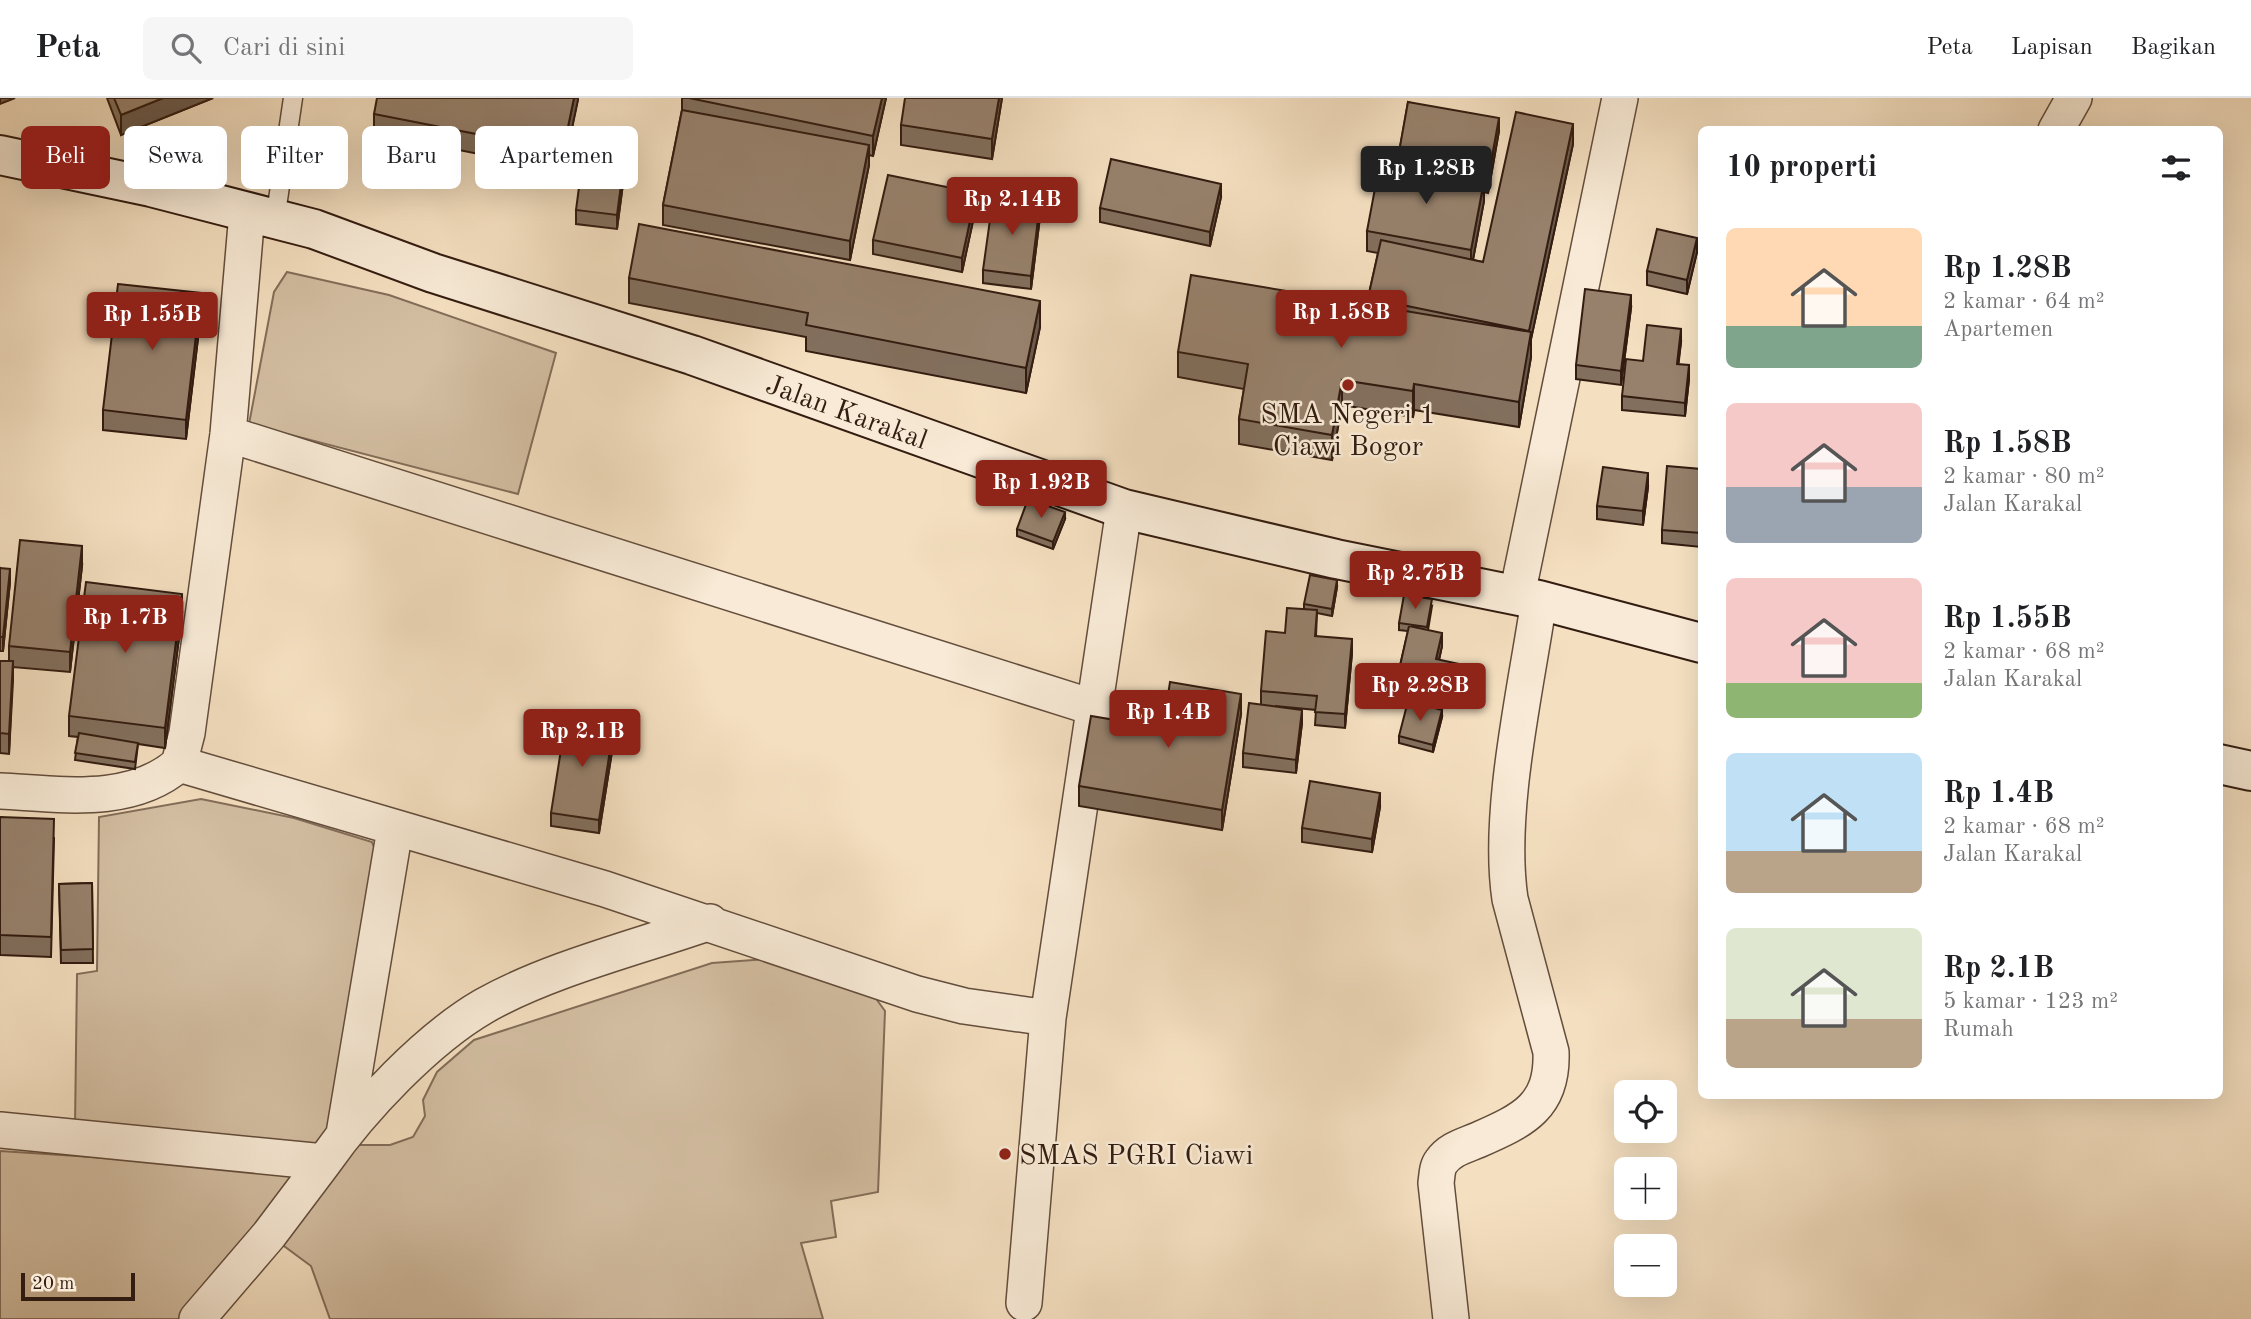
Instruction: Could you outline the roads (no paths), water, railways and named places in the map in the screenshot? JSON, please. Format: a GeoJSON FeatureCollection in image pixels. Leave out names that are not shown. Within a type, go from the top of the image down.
{"type":"FeatureCollection","features":[{"type":"Feature","properties":{"kind":"main road","name":"Jalan Karakal"},"geometry":{"type":"LineString","coordinates":[[0,155],[150,187],[314,229],[433,273],[692,355],[1124,509],[1336,559],[1528,598],[1698,642]]}},
{"type":"Feature","properties":{"kind":"main road"},"geometry":{"type":"LineString","coordinates":[[2223,765],[2251,771]]}},
{"type":"Feature","properties":{"kind":"street"},"geometry":{"type":"LineString","coordinates":[[1451,1319],[1436,1183],[1439,1164],[1452,1151],[1528,1114],[1545,1097],[1552,1074],[1551,1052],[1510,900],[1506,875],[1511,793],[1528,598],[1620,98]]}},
{"type":"Feature","properties":{"kind":"street"},"geometry":{"type":"LineString","coordinates":[[2058,126],[2074,98]]}},
{"type":"Feature","properties":{"kind":"street"},"geometry":{"type":"LineString","coordinates":[[0,791],[102,794],[161,779],[179,764],[187,733],[261,217]]}},
{"type":"Feature","properties":{"kind":"street"},"geometry":{"type":"LineString","coordinates":[[228,435],[1092,706]]}},
{"type":"Feature","properties":{"kind":"street"},"geometry":{"type":"LineString","coordinates":[[1024,1303],[1048,1018],[1092,706],[1124,509]]}},
{"type":"Feature","properties":{"kind":"street"},"geometry":{"type":"LineString","coordinates":[[179,764],[710,922],[917,995],[964,1006],[1048,1018]]}},
{"type":"Feature","properties":{"kind":"street"},"geometry":{"type":"LineString","coordinates":[[344,1134],[395,828]]}},
{"type":"Feature","properties":{"kind":"street"},"geometry":{"type":"LineString","coordinates":[[197,1319],[269,1235],[344,1134],[430,1045],[486,1005],[553,976],[710,922]]}},
{"type":"Feature","properties":{"kind":"street"},"geometry":{"type":"LineString","coordinates":[[0,1130],[324,1162]]}},
{"type":"Feature","properties":{"kind":"lane"},"geometry":{"type":"LineString","coordinates":[[261,217],[293,98]]}},
{"type":"Feature","properties":{"kind":"place","name":"SMA Negeri 1 Ciawi Bogor"},"geometry":{"type":"Point","coordinates":[1348,385]}},
{"type":"Feature","properties":{"kind":"place","name":"SMAS PGRI Ciawi"},"geometry":{"type":"Point","coordinates":[1005,1154]}}]}
